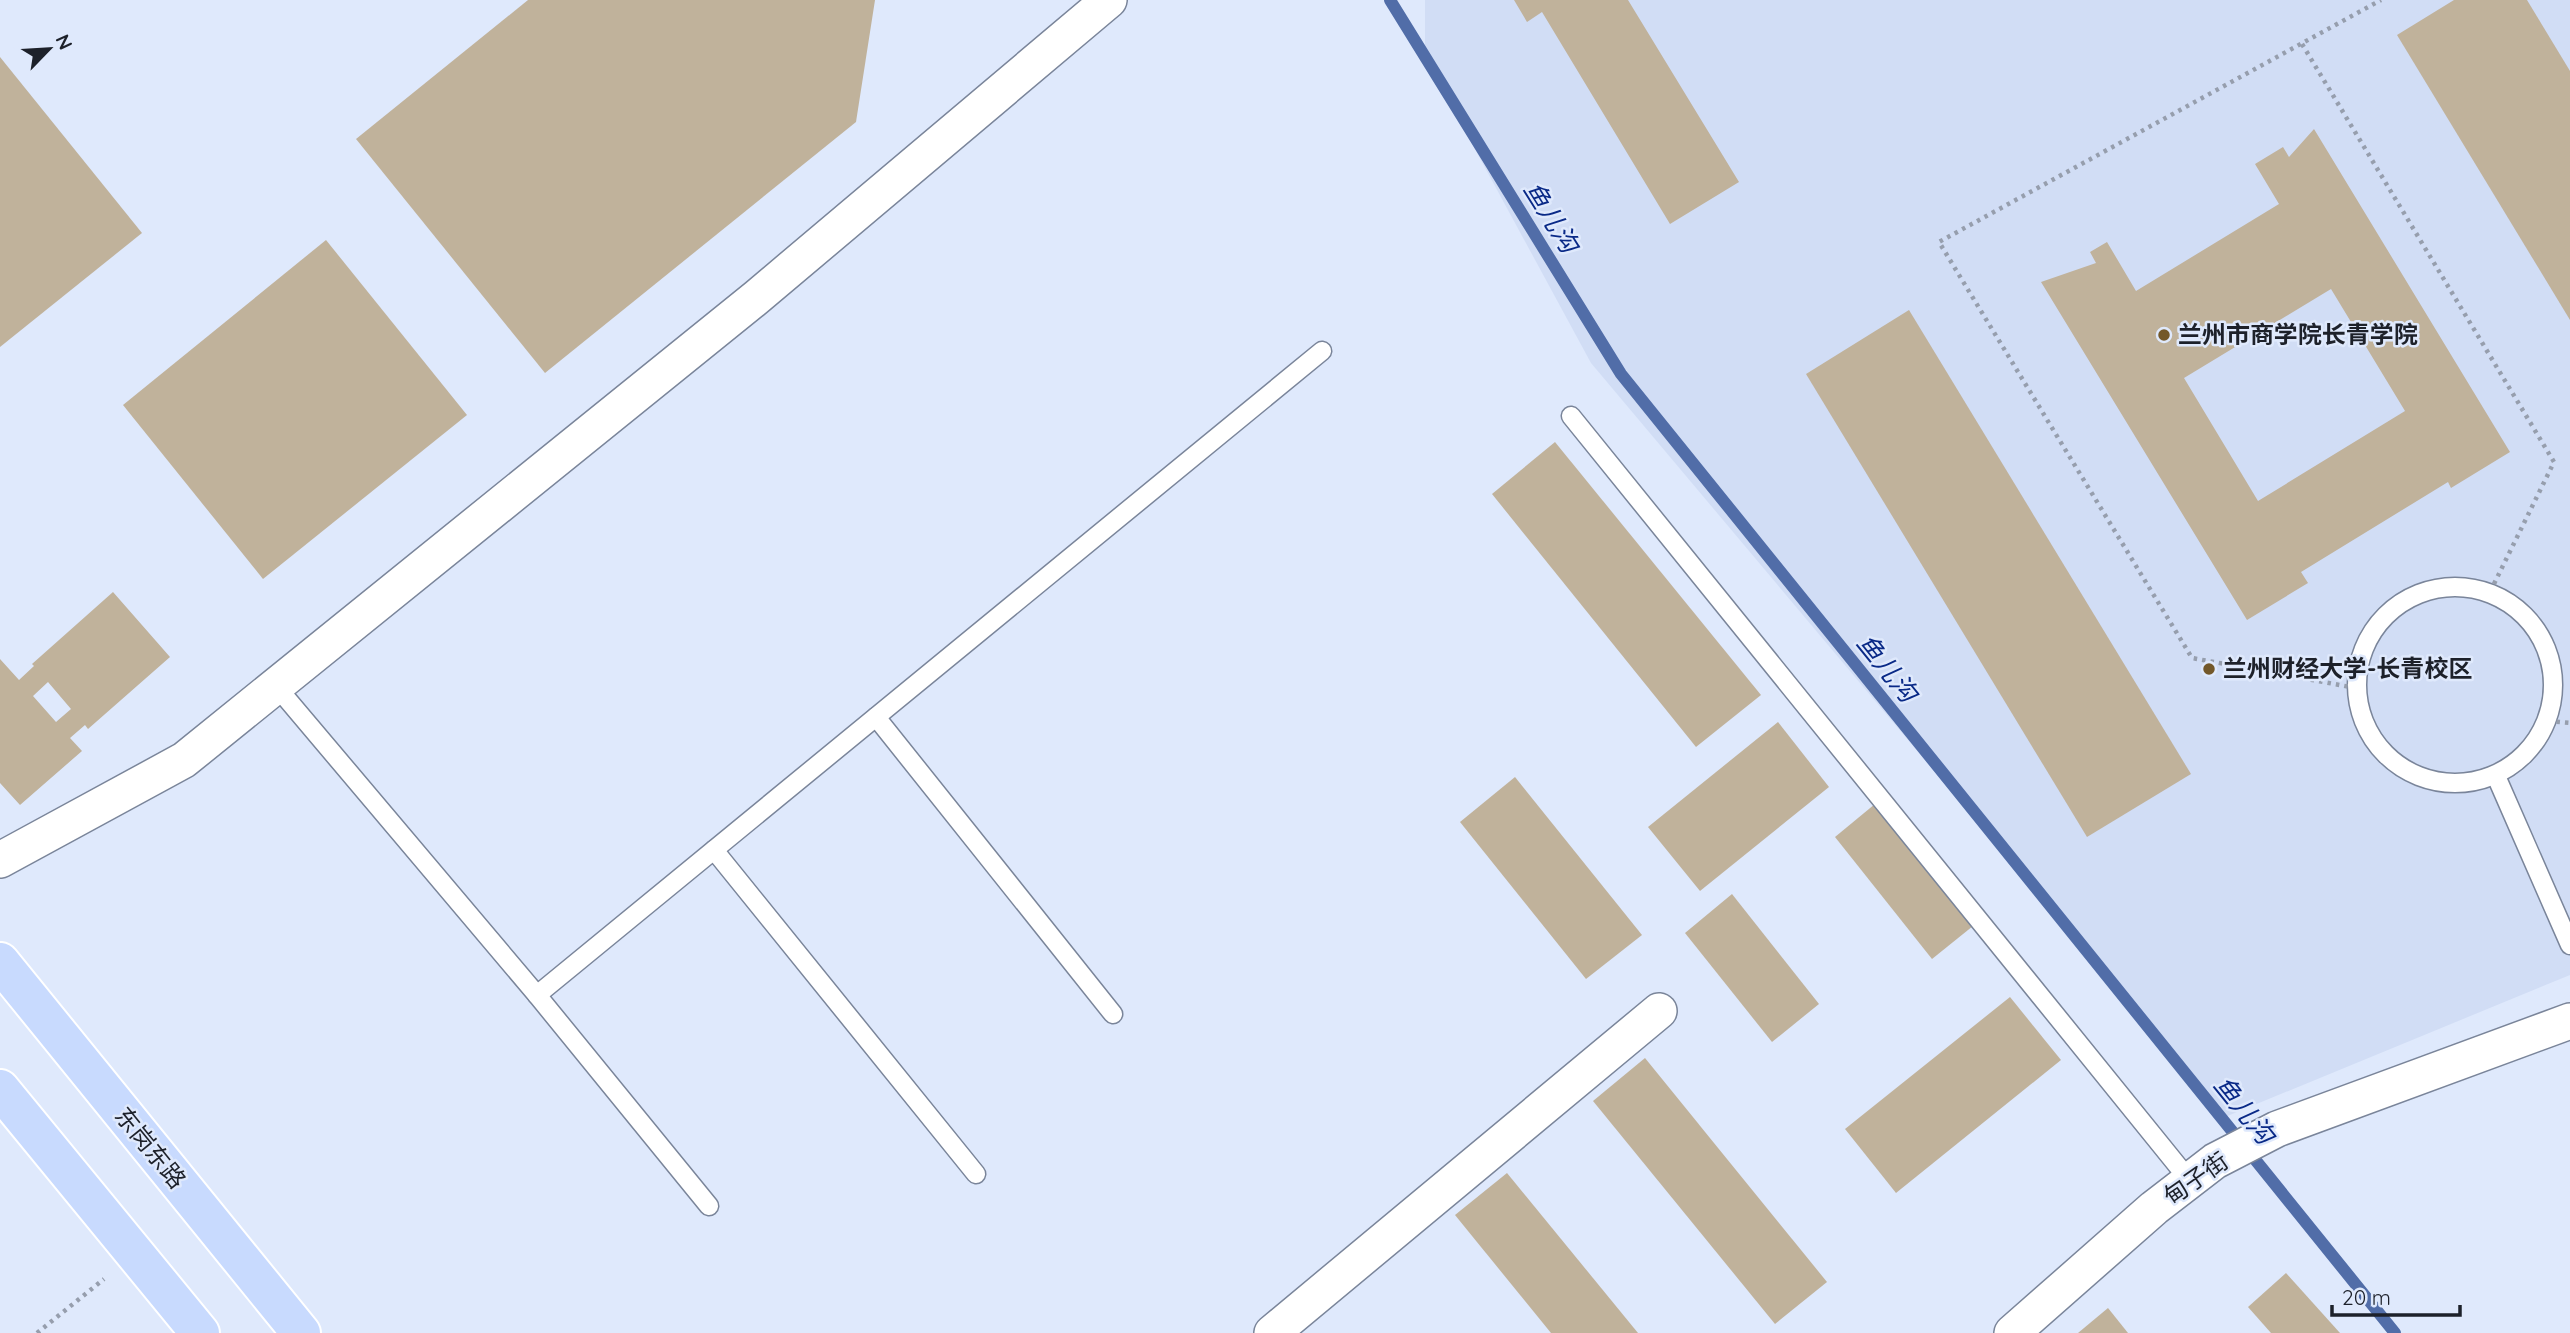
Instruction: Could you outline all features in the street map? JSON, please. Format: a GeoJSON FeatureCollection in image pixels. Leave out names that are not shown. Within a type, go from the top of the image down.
{"type":"FeatureCollection","features":[{"type":"Feature","properties":{"kind":"main road","name":"东岗东路"},"geometry":{"type":"LineString","coordinates":[[0,962],[301,1333]]}},
{"type":"Feature","properties":{"kind":"main road"},"geometry":{"type":"LineString","coordinates":[[0,1089],[200,1333]]}},
{"type":"Feature","properties":{"kind":"street"},"geometry":{"type":"LineString","coordinates":[[0,860],[184,760],[757,297],[1109,0]]}},
{"type":"Feature","properties":{"kind":"street"},"geometry":{"type":"LineString","coordinates":[[1272,1333],[1659,1011]]}},
{"type":"Feature","properties":{"kind":"street","name":"甸子街"},"geometry":{"type":"LineString","coordinates":[[2012,1333],[2154,1208],[2203,1171],[2277,1129],[2570,1021]]}},
{"type":"Feature","properties":{"kind":"lane"},"geometry":{"type":"LineString","coordinates":[[537,995],[1322,351]]}},
{"type":"Feature","properties":{"kind":"lane"},"geometry":{"type":"LineString","coordinates":[[1571,416],[2203,1171]]}},
{"type":"Feature","properties":{"kind":"lane"},"geometry":{"type":"LineString","coordinates":[[2452,586],[2490,592],[2523,612],[2546,644],[2554,682],[2548,720],[2528,753],[2496,776],[2458,785],[2421,778],[2388,758],[2365,726],[2356,688],[2362,650],[2382,617],[2414,594],[2452,586]]}},
{"type":"Feature","properties":{"kind":"lane"},"geometry":{"type":"LineString","coordinates":[[276,686],[537,995],[709,1206]]}},
{"type":"Feature","properties":{"kind":"lane"},"geometry":{"type":"LineString","coordinates":[[876,717],[1113,1014]]}},
{"type":"Feature","properties":{"kind":"lane"},"geometry":{"type":"LineString","coordinates":[[2496,776],[2570,945]]}},
{"type":"Feature","properties":{"kind":"lane"},"geometry":{"type":"LineString","coordinates":[[714,850],[976,1174]]}},
{"type":"Feature","properties":{"kind":"path"},"geometry":{"type":"LineString","coordinates":[[2356,688],[2192,658],[1939,242],[2381,0]]}},
{"type":"Feature","properties":{"kind":"path"},"geometry":{"type":"LineString","coordinates":[[2302,44],[2554,462],[2490,592]]}},
{"type":"Feature","properties":{"kind":"path"},"geometry":{"type":"LineString","coordinates":[[2548,720],[2570,723]]}},
{"type":"Feature","properties":{"kind":"path"},"geometry":{"type":"LineString","coordinates":[[37,1333],[135,1254]]}},
{"type":"Feature","properties":{"kind":"shaded area","name":"兰州财经大学-长青校区"},"geometry":{"type":"Polygon","coordinates":[[[1425,0],[2570,0],[2570,975],[2225,1117],[1591,363],[1425,57],[1425,0]]]}},
{"type":"Feature","properties":{"kind":"building"},"geometry":{"type":"Polygon","coordinates":[[[528,0],[875,0],[856,122],[545,373],[356,139],[528,0]]]}},
{"type":"Feature","properties":{"kind":"building"},"geometry":{"type":"Polygon","coordinates":[[[1514,0],[1628,0],[1739,182],[1670,224],[1542,12],[1527,22],[1514,0]]]}},
{"type":"Feature","properties":{"kind":"building"},"geometry":{"type":"Polygon","coordinates":[[[2454,0],[2527,0],[2570,71],[2570,320],[2397,35],[2454,0]]]}},
{"type":"Feature","properties":{"kind":"building"},"geometry":{"type":"Polygon","coordinates":[[[0,57],[142,233],[0,347],[0,57]]]}},
{"type":"Feature","properties":{"kind":"building","name":"兰州市商学院长青学院"},"geometry":{"type":"Polygon","coordinates":[[[2314,129],[2510,452],[2451,488],[2448,482],[2301,572],[2308,583],[2247,620],[2041,282],[2096,263],[2090,252],[2107,242],[2136,291],[2279,204],[2255,164],[2283,147],[2289,157],[2314,129]],[[2331,289],[2184,378],[2258,501],[2405,411],[2331,289]]]}},
{"type":"Feature","properties":{"kind":"building"},"geometry":{"type":"Polygon","coordinates":[[[326,240],[467,415],[263,579],[123,405],[326,240]]]}},
{"type":"Feature","properties":{"kind":"building"},"geometry":{"type":"Polygon","coordinates":[[[1909,310],[2191,774],[2087,837],[1806,374],[1909,310]]]}},
{"type":"Feature","properties":{"kind":"building"},"geometry":{"type":"Polygon","coordinates":[[[1555,442],[1761,695],[1696,747],[1492,494],[1555,442]]]}},
{"type":"Feature","properties":{"kind":"building"},"geometry":{"type":"Polygon","coordinates":[[[113,592],[170,657],[88,729],[85,725],[70,738],[82,751],[20,805],[0,783],[0,659],[19,680],[34,666],[32,664],[113,592]],[[48,682],[33,696],[56,722],[71,709],[48,682]]]}},
{"type":"Feature","properties":{"kind":"building"},"geometry":{"type":"Polygon","coordinates":[[[1778,722],[1829,787],[1700,891],[1648,827],[1778,722]]]}},
{"type":"Feature","properties":{"kind":"building"},"geometry":{"type":"Polygon","coordinates":[[[1515,777],[1642,935],[1586,979],[1460,822],[1515,777]]]}},
{"type":"Feature","properties":{"kind":"building"},"geometry":{"type":"Polygon","coordinates":[[[1875,804],[1973,926],[1932,959],[1835,837],[1875,804]]]}},
{"type":"Feature","properties":{"kind":"building"},"geometry":{"type":"Polygon","coordinates":[[[1732,894],[1819,1004],[1772,1042],[1685,933],[1732,894]]]}},
{"type":"Feature","properties":{"kind":"building"},"geometry":{"type":"Polygon","coordinates":[[[2010,997],[2061,1060],[1896,1193],[1845,1129],[2010,997]]]}},
{"type":"Feature","properties":{"kind":"building"},"geometry":{"type":"Polygon","coordinates":[[[1645,1058],[1827,1282],[1775,1324],[1593,1101],[1645,1058]]]}},
{"type":"Feature","properties":{"kind":"building"},"geometry":{"type":"Polygon","coordinates":[[[1507,1173],[1638,1333],[1551,1333],[1455,1215],[1507,1173]]]}},
{"type":"Feature","properties":{"kind":"building"},"geometry":{"type":"Polygon","coordinates":[[[2286,1273],[2340,1333],[2271,1333],[2248,1307],[2286,1273]]]}},
{"type":"Feature","properties":{"kind":"building"},"geometry":{"type":"Polygon","coordinates":[[[2108,1308],[2128,1333],[2078,1333],[2108,1308]]]}},
{"type":"Feature","properties":{"kind":"waterway","name":"鱼儿沟"},"geometry":{"type":"LineString","coordinates":[[1390,0],[1621,374],[2395,1333]]}},
{"type":"Feature","properties":{"kind":"place","name":"兰州市商学院长青学院"},"geometry":{"type":"Point","coordinates":[2164,335]}},
{"type":"Feature","properties":{"kind":"place","name":"兰州财经大学-长青校区"},"geometry":{"type":"Point","coordinates":[2209,669]}}]}
